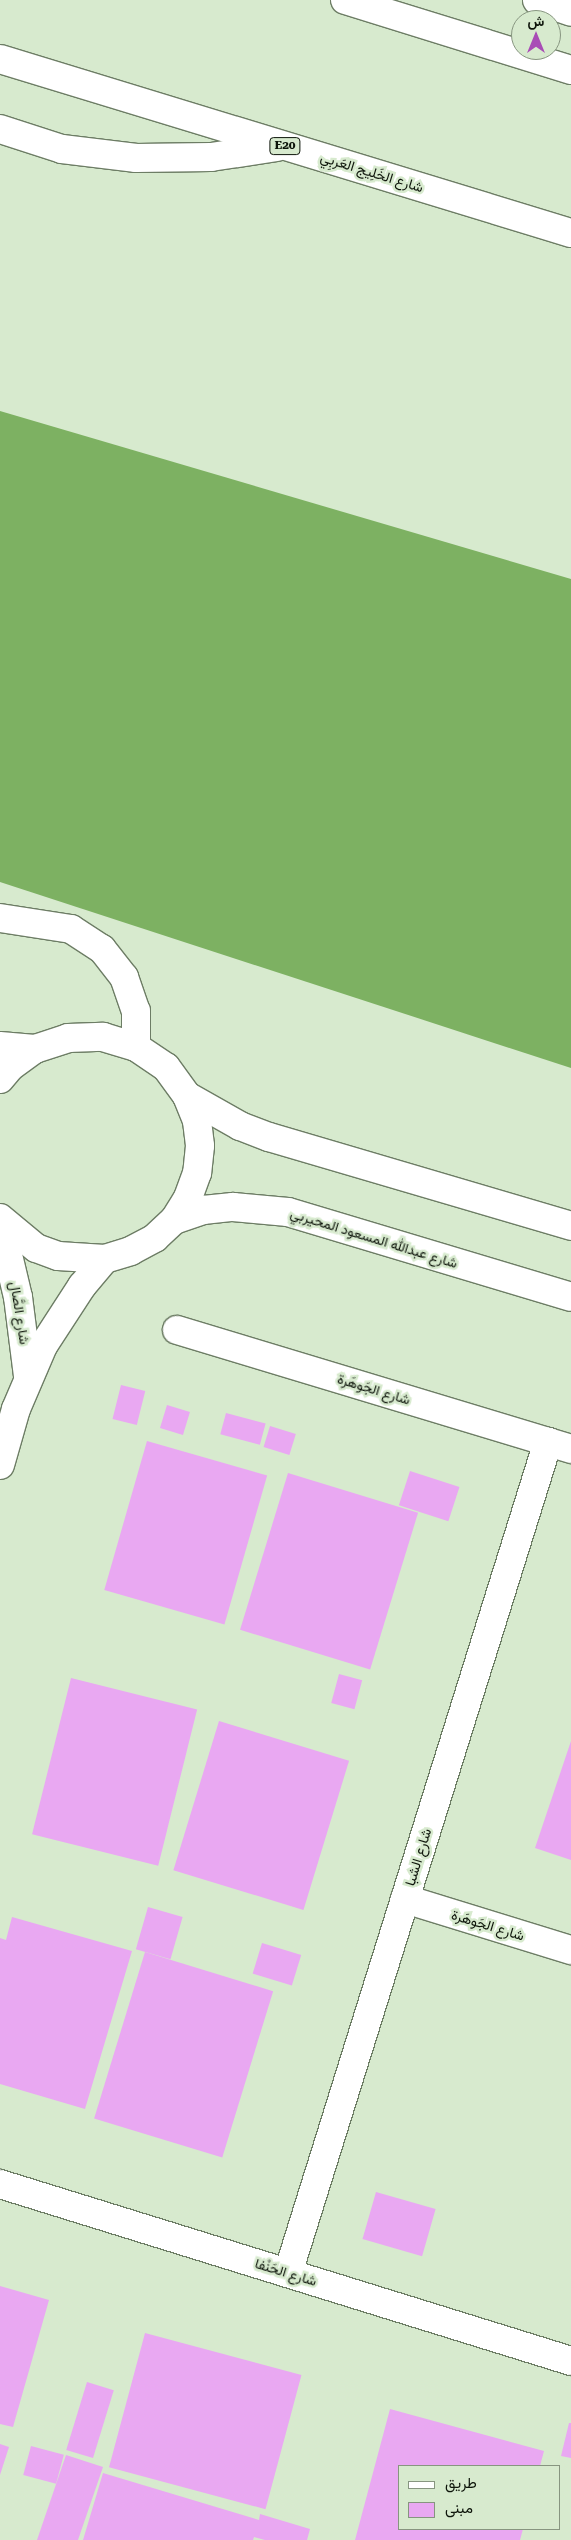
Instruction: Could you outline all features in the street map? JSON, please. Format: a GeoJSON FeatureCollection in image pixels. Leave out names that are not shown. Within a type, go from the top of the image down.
{"type":"FeatureCollection","features":[{"type":"Feature","properties":{"kind":"main road"},"geometry":{"type":"LineString","coordinates":[[345,0],[571,70]]}},
{"type":"Feature","properties":{"kind":"main road"},"geometry":{"type":"LineString","coordinates":[[537,0],[571,12]]}},
{"type":"Feature","properties":{"kind":"main road","name":"شارع الخَلِيج العَربِي"},"geometry":{"type":"LineString","coordinates":[[0,59],[571,233]]}},
{"type":"Feature","properties":{"kind":"main road"},"geometry":{"type":"LineString","coordinates":[[0,130],[62,149],[136,158],[210,157],[284,146]]}},
{"type":"Feature","properties":{"kind":"main road"},"geometry":{"type":"LineString","coordinates":[[0,918],[71,929],[102,949],[127,986],[136,1011],[136,1047]]}},
{"type":"Feature","properties":{"kind":"main road"},"geometry":{"type":"LineString","coordinates":[[0,1079],[10,1067],[35,1049],[68,1038],[104,1037],[136,1047],[166,1068],[187,1096],[197,1120],[198,1164],[188,1198],[174,1220],[155,1238],[131,1251],[105,1259],[74,1259],[36,1248],[0,1220]]}},
{"type":"Feature","properties":{"kind":"main road"},"geometry":{"type":"LineString","coordinates":[[0,1046],[35,1049]]}},
{"type":"Feature","properties":{"kind":"main road"},"geometry":{"type":"LineString","coordinates":[[187,1096],[240,1126],[269,1137],[571,1226]]}},
{"type":"Feature","properties":{"kind":"main road","name":"شارع عبدالله المسعود المحيربي"},"geometry":{"type":"LineString","coordinates":[[174,1220],[203,1210],[233,1207],[288,1212],[571,1297]]}},
{"type":"Feature","properties":{"kind":"main road","name":"شارع الصَّال"},"geometry":{"type":"LineString","coordinates":[[0,1220],[18,1296],[28,1378]]}},
{"type":"Feature","properties":{"kind":"main road","name":"شارع الصَّال"},"geometry":{"type":"LineString","coordinates":[[0,1465],[28,1378],[62,1315],[105,1259]]}},
{"type":"Feature","properties":{"kind":"main road","name":"شارع الجَوهَرة"},"geometry":{"type":"LineString","coordinates":[[177,1330],[559,1445]]}},
{"type":"Feature","properties":{"kind":"main road","name":"شارع الشبا"},"geometry":{"type":"LineString","coordinates":[[288,2273],[405,1899],[559,1445]]}},
{"type":"Feature","properties":{"kind":"main road","name":"شارع الجَوهَرة"},"geometry":{"type":"LineString","coordinates":[[405,1899],[571,1950]]}},
{"type":"Feature","properties":{"kind":"main road","name":"شارع الحَنْفا"},"geometry":{"type":"LineString","coordinates":[[0,2184],[571,2361]]}},
{"type":"Feature","properties":{"kind":"green space"},"geometry":{"type":"Polygon","coordinates":[[[0,411],[571,579],[571,1068],[0,882],[0,411]]]}},
{"type":"Feature","properties":{"kind":"building"},"geometry":{"type":"Polygon","coordinates":[[[121,1385],[145,1391],[137,1425],[113,1419],[121,1385]]]}},
{"type":"Feature","properties":{"kind":"building"},"geometry":{"type":"Polygon","coordinates":[[[167,1405],[190,1412],[183,1435],[160,1428],[167,1405]]]}},
{"type":"Feature","properties":{"kind":"building"},"geometry":{"type":"Polygon","coordinates":[[[226,1413],[266,1424],[260,1445],[220,1434],[226,1413]]]}},
{"type":"Feature","properties":{"kind":"building"},"geometry":{"type":"Polygon","coordinates":[[[270,1426],[296,1434],[289,1455],[264,1447],[270,1426]]]}},
{"type":"Feature","properties":{"kind":"building"},"geometry":{"type":"Polygon","coordinates":[[[147,1441],[267,1475],[224,1624],[104,1590],[147,1441]]]}},
{"type":"Feature","properties":{"kind":"building"},"geometry":{"type":"Polygon","coordinates":[[[410,1471],[459,1487],[448,1521],[399,1505],[410,1471]]]}},
{"type":"Feature","properties":{"kind":"building"},"geometry":{"type":"Polygon","coordinates":[[[288,1473],[418,1513],[370,1670],[240,1630],[288,1473]]]}},
{"type":"Feature","properties":{"kind":"building"},"geometry":{"type":"Polygon","coordinates":[[[339,1674],[362,1680],[354,1709],[331,1703],[339,1674]]]}},
{"type":"Feature","properties":{"kind":"building"},"geometry":{"type":"Polygon","coordinates":[[[71,1678],[197,1709],[158,1866],[32,1834],[71,1678]]]}},
{"type":"Feature","properties":{"kind":"building"},"geometry":{"type":"Polygon","coordinates":[[[219,1721],[349,1761],[303,1910],[173,1870],[219,1721]]]}},
{"type":"Feature","properties":{"kind":"building"},"geometry":{"type":"Polygon","coordinates":[[[571,1741],[571,1860],[535,1848],[571,1741]]]}},
{"type":"Feature","properties":{"kind":"building"},"geometry":{"type":"Polygon","coordinates":[[[148,1907],[183,1917],[170,1959],[136,1949],[148,1907]]]}},
{"type":"Feature","properties":{"kind":"building"},"geometry":{"type":"Polygon","coordinates":[[[12,1917],[132,1951],[85,2109],[0,2084],[0,1938],[6,1940],[12,1917]]]}},
{"type":"Feature","properties":{"kind":"building"},"geometry":{"type":"Polygon","coordinates":[[[262,1943],[301,1955],[292,1986],[253,1974],[262,1943]]]}},
{"type":"Feature","properties":{"kind":"building"},"geometry":{"type":"Polygon","coordinates":[[[145,1952],[273,1991],[222,2158],[94,2118],[145,1952]]]}},
{"type":"Feature","properties":{"kind":"building"},"geometry":{"type":"Polygon","coordinates":[[[376,2192],[436,2209],[422,2256],[362,2239],[376,2192]]]}},
{"type":"Feature","properties":{"kind":"building"},"geometry":{"type":"Polygon","coordinates":[[[0,2286],[49,2300],[13,2427],[0,2424],[0,2286]]]}},
{"type":"Feature","properties":{"kind":"building"},"geometry":{"type":"Polygon","coordinates":[[[145,2333],[301,2375],[266,2509],[109,2467],[145,2333]]]}},
{"type":"Feature","properties":{"kind":"building"},"geometry":{"type":"Polygon","coordinates":[[[87,2382],[114,2390],[93,2458],[66,2450],[87,2382]]]}},
{"type":"Feature","properties":{"kind":"building"},"geometry":{"type":"Polygon","coordinates":[[[390,2409],[544,2451],[540,2465],[398,2465],[398,2530],[523,2530],[520,2540],[355,2540],[390,2409]]]}},
{"type":"Feature","properties":{"kind":"building"},"geometry":{"type":"Polygon","coordinates":[[[569,2423],[571,2423],[571,2458],[561,2456],[569,2423]]]}},
{"type":"Feature","properties":{"kind":"building"},"geometry":{"type":"Polygon","coordinates":[[[0,2444],[9,2447],[0,2475],[0,2444]]]}},
{"type":"Feature","properties":{"kind":"building"},"geometry":{"type":"Polygon","coordinates":[[[31,2446],[64,2455],[56,2484],[23,2475],[31,2446]]]}},
{"type":"Feature","properties":{"kind":"building"},"geometry":{"type":"Polygon","coordinates":[[[66,2455],[103,2467],[78,2540],[37,2540],[66,2455]]]}},
{"type":"Feature","properties":{"kind":"building"},"geometry":{"type":"Polygon","coordinates":[[[103,2473],[259,2520],[260,2514],[310,2529],[307,2540],[265,2540],[254,2537],[253,2540],[83,2540],[103,2473]]]}}]}
